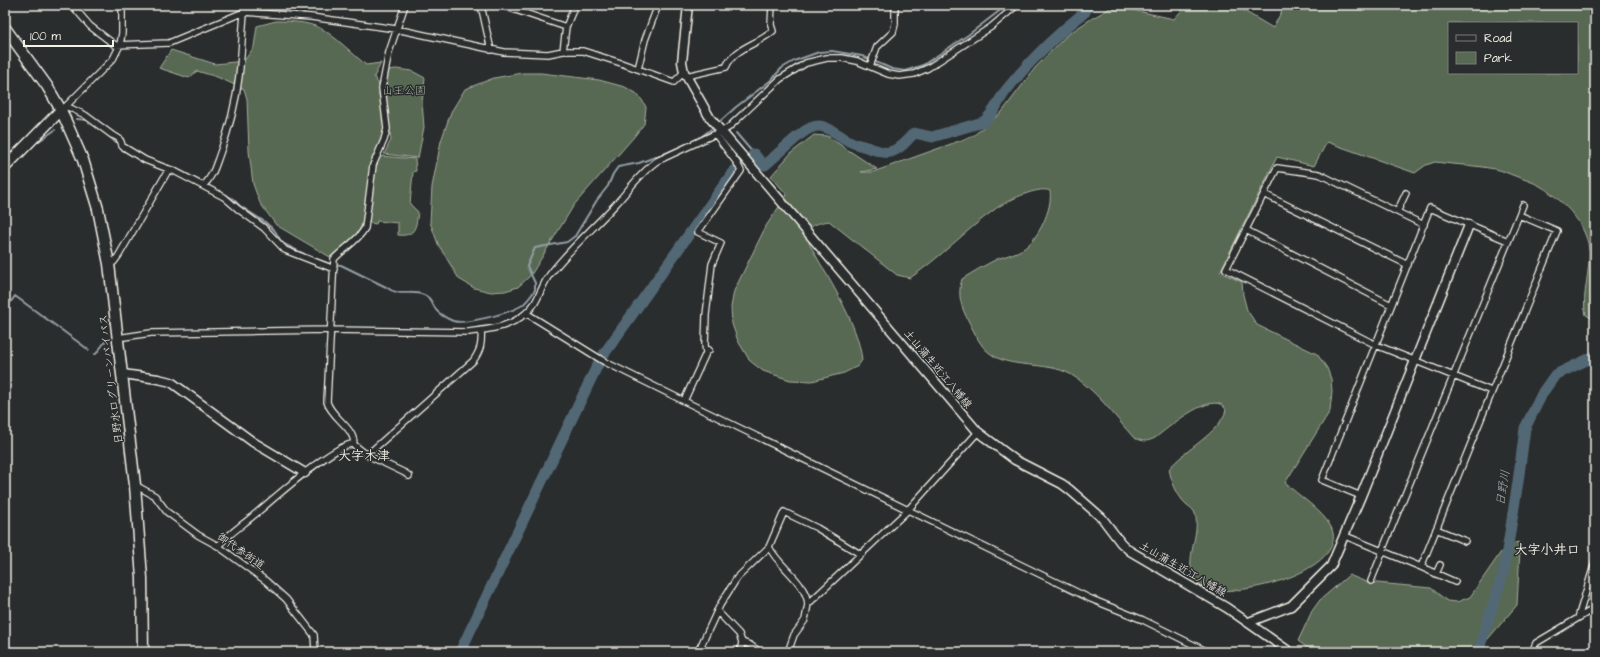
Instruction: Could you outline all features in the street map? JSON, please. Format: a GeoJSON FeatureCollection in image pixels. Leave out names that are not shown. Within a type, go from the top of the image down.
{"type":"FeatureCollection","features":[{"type":"Feature","properties":{"kind":"highway","name":"日野水口グリーンバイパス"},"geometry":{"type":"LineString","coordinates":[[5,28],[64,108],[83,160],[98,209],[108,264],[123,374],[135,485],[142,578],[143,652]]}},
{"type":"Feature","properties":{"kind":"highway"},"geometry":{"type":"LineString","coordinates":[[5,167],[64,108]]}},
{"type":"Feature","properties":{"kind":"main road","name":"土山蒲生近江八幡線"},"geometry":{"type":"LineString","coordinates":[[688,5],[682,53],[685,74],[719,132],[978,432],[1016,460],[1062,484],[1074,492],[1102,518],[1121,543],[1130,551],[1227,608],[1290,652]]}},
{"type":"Feature","properties":{"kind":"main road"},"geometry":{"type":"LineString","coordinates":[[1249,622],[1291,606],[1328,570],[1361,496],[1469,225]]}},
{"type":"Feature","properties":{"kind":"main road"},"geometry":{"type":"LineString","coordinates":[[123,374],[158,378],[171,382],[252,442],[305,473]]}},
{"type":"Feature","properties":{"kind":"street"},"geometry":{"type":"LineString","coordinates":[[72,5],[90,26],[115,45],[169,43],[244,12],[310,17],[396,29],[504,52],[548,54],[563,51],[584,51],[674,82],[685,74],[726,67],[730,58],[740,50],[766,37],[773,31],[770,25],[772,5]]}},
{"type":"Feature","properties":{"kind":"street"},"geometry":{"type":"LineString","coordinates":[[122,5],[122,33],[120,45],[113,59],[64,108],[85,115],[144,160],[169,169],[224,197],[238,210],[270,233],[286,250],[334,268]]}},
{"type":"Feature","properties":{"kind":"street"},"geometry":{"type":"LineString","coordinates":[[203,186],[209,180],[213,172],[226,137],[232,115],[240,75],[245,5]]}},
{"type":"Feature","properties":{"kind":"street"},"geometry":{"type":"LineString","coordinates":[[405,5],[389,52],[382,88],[387,129],[373,165],[365,228],[361,235],[339,253],[334,261],[327,402],[332,412],[354,439],[354,444],[367,455],[409,476]]}},
{"type":"Feature","properties":{"kind":"street"},"geometry":{"type":"LineString","coordinates":[[481,5],[491,50]]}},
{"type":"Feature","properties":{"kind":"street"},"geometry":{"type":"LineString","coordinates":[[501,5],[566,27]]}},
{"type":"Feature","properties":{"kind":"street"},"geometry":{"type":"LineString","coordinates":[[563,51],[566,27],[575,5]]}},
{"type":"Feature","properties":{"kind":"street"},"geometry":{"type":"LineString","coordinates":[[638,69],[645,40],[658,5]]}},
{"type":"Feature","properties":{"kind":"street"},"geometry":{"type":"LineString","coordinates":[[870,65],[877,47],[889,37],[894,30],[895,5]]}},
{"type":"Feature","properties":{"kind":"street"},"geometry":{"type":"LineString","coordinates":[[124,337],[151,332],[330,330],[469,332],[490,330],[504,326],[526,313],[539,296],[543,284],[552,272],[616,204],[647,168],[657,161],[728,128],[780,80],[806,63],[826,58],[842,58],[870,65],[893,75],[907,75],[920,72],[991,27],[1017,5]]}},
{"type":"Feature","properties":{"kind":"street"},"geometry":{"type":"LineString","coordinates":[[684,401],[708,351],[705,345],[712,264],[721,243],[698,232],[740,171],[719,132]]}},
{"type":"Feature","properties":{"kind":"street"},"geometry":{"type":"LineString","coordinates":[[1424,225],[1319,174],[1277,168],[1226,269],[1376,345],[1492,391]]}},
{"type":"Feature","properties":{"kind":"street"},"geometry":{"type":"LineString","coordinates":[[108,264],[114,262],[119,255],[169,169]]}},
{"type":"Feature","properties":{"kind":"street"},"geometry":{"type":"LineString","coordinates":[[1397,212],[1406,193]]}},
{"type":"Feature","properties":{"kind":"street"},"geometry":{"type":"LineString","coordinates":[[1264,194],[1408,265]]}},
{"type":"Feature","properties":{"kind":"street"},"geometry":{"type":"LineString","coordinates":[[1371,581],[1523,205]]}},
{"type":"Feature","properties":{"kind":"street"},"geometry":{"type":"LineString","coordinates":[[1361,496],[1322,480],[1430,208],[1508,241]]}},
{"type":"Feature","properties":{"kind":"street"},"geometry":{"type":"LineString","coordinates":[[1421,567],[1557,231],[1519,215]]}},
{"type":"Feature","properties":{"kind":"street"},"geometry":{"type":"LineString","coordinates":[[1246,230],[1391,305]]}},
{"type":"Feature","properties":{"kind":"street"},"geometry":{"type":"LineString","coordinates":[[526,313],[605,362],[1091,599],[1143,620],[1206,651]]}},
{"type":"Feature","properties":{"kind":"street"},"geometry":{"type":"LineString","coordinates":[[367,455],[473,360],[480,349],[482,342],[481,330]]}},
{"type":"Feature","properties":{"kind":"street"},"geometry":{"type":"LineString","coordinates":[[808,604],[834,581],[860,554],[907,510],[978,432]]}},
{"type":"Feature","properties":{"kind":"street"},"geometry":{"type":"LineString","coordinates":[[218,546],[305,473],[342,447],[354,444]]}},
{"type":"Feature","properties":{"kind":"street","name":"御代参街道"},"geometry":{"type":"LineString","coordinates":[[135,485],[155,496],[167,512],[198,535],[218,546],[266,581],[286,598],[314,635],[315,652]]}},
{"type":"Feature","properties":{"kind":"street"},"geometry":{"type":"LineString","coordinates":[[698,652],[717,610],[737,578],[769,547],[784,512],[817,528],[860,554]]}},
{"type":"Feature","properties":{"kind":"street"},"geometry":{"type":"LineString","coordinates":[[1436,529],[1465,541]]}},
{"type":"Feature","properties":{"kind":"street"},"geometry":{"type":"LineString","coordinates":[[1344,536],[1455,582]]}},
{"type":"Feature","properties":{"kind":"street"},"geometry":{"type":"LineString","coordinates":[[769,547],[779,562],[803,589],[807,598],[808,604],[805,620],[794,635],[788,652]]}},
{"type":"Feature","properties":{"kind":"street"},"geometry":{"type":"LineString","coordinates":[[1578,618],[1595,562]]}},
{"type":"Feature","properties":{"kind":"street"},"geometry":{"type":"LineString","coordinates":[[1436,574],[1440,565]]}},
{"type":"Feature","properties":{"kind":"street"},"geometry":{"type":"LineString","coordinates":[[1532,652],[1536,643],[1595,608]]}},
{"type":"Feature","properties":{"kind":"street"},"geometry":{"type":"LineString","coordinates":[[717,610],[739,634],[742,642],[740,652]]}},
{"type":"Feature","properties":{"kind":"street"},"geometry":{"type":"LineString","coordinates":[[742,642],[750,645],[760,652]]}},
{"type":"Feature","properties":{"kind":"green space"},"geometry":{"type":"Polygon","coordinates":[[[1191,5],[1234,5],[1273,28],[1285,5],[1595,5],[1595,320],[1586,315],[1585,308],[1584,299],[1589,252],[1585,234],[1570,210],[1556,197],[1537,185],[1498,170],[1435,162],[1426,165],[1415,173],[1327,142],[1314,166],[1277,157],[1220,272],[1242,282],[1243,295],[1247,310],[1257,325],[1317,354],[1327,368],[1331,379],[1332,391],[1330,411],[1285,483],[1316,509],[1327,521],[1331,527],[1332,544],[1322,558],[1304,571],[1280,581],[1254,588],[1229,590],[1209,589],[1197,583],[1191,568],[1196,515],[1177,492],[1169,469],[1210,434],[1217,426],[1226,410],[1222,405],[1215,403],[1197,408],[1155,438],[1142,441],[1134,438],[1088,387],[1070,374],[1050,368],[1008,362],[991,354],[981,344],[966,317],[960,296],[962,279],[993,261],[1023,249],[1029,245],[1039,231],[1047,214],[1050,191],[1038,190],[1030,192],[999,207],[983,218],[932,262],[910,278],[897,275],[829,221],[819,223],[812,227],[808,237],[809,243],[841,300],[855,330],[859,345],[862,360],[858,366],[844,373],[812,381],[790,380],[763,371],[750,361],[738,341],[732,324],[731,307],[734,291],[766,226],[787,195],[771,176],[791,153],[814,135],[827,136],[877,169],[861,172],[873,172],[973,136],[1002,112],[1035,68],[1067,35],[1114,6],[1121,6],[1124,8],[1174,19],[1183,9],[1191,5]]]}},
{"type":"Feature","properties":{"kind":"green space"},"geometry":{"type":"Polygon","coordinates":[[[276,21],[296,22],[316,26],[327,32],[366,65],[381,63],[374,77],[380,86],[379,94],[384,124],[383,136],[374,156],[362,224],[358,233],[330,257],[276,225],[260,203],[253,184],[249,151],[247,99],[244,89],[217,77],[197,71],[189,78],[159,68],[171,50],[215,64],[244,61],[254,47],[257,26],[276,21]]]}},
{"type":"Feature","properties":{"kind":"green space","name":"山王公園"},"geometry":{"type":"Polygon","coordinates":[[[396,69],[412,71],[425,78],[422,102],[424,127],[418,158],[384,154],[391,140],[384,88],[388,70],[396,69]]]}},
{"type":"Feature","properties":{"kind":"green space"},"geometry":{"type":"Polygon","coordinates":[[[522,73],[541,73],[599,80],[625,87],[636,93],[642,100],[646,107],[645,117],[644,124],[633,138],[574,205],[531,275],[518,287],[505,291],[491,292],[474,288],[459,279],[438,244],[430,222],[432,187],[441,141],[451,112],[465,89],[494,78],[522,73]]]}},
{"type":"Feature","properties":{"kind":"green space"},"geometry":{"type":"Polygon","coordinates":[[[380,156],[415,159],[416,171],[413,172],[410,204],[418,212],[416,226],[412,232],[408,234],[398,235],[398,223],[377,221],[376,224],[370,223],[369,220],[375,166],[380,156]]]}},
{"type":"Feature","properties":{"kind":"green space"},"geometry":{"type":"Polygon","coordinates":[[[1518,542],[1520,549],[1517,605],[1482,646],[1473,652],[1313,652],[1298,641],[1312,611],[1320,600],[1349,575],[1366,582],[1431,588],[1447,601],[1457,602],[1470,597],[1501,552],[1509,545],[1518,542]]]}},
{"type":"Feature","properties":{"kind":"waterway"},"geometry":{"type":"LineString","coordinates":[[717,124],[736,107],[770,81],[782,68],[794,61],[819,52],[832,51],[862,56],[892,69],[905,71],[923,65],[968,35],[1007,5]]}},
{"type":"Feature","properties":{"kind":"waterway"},"geometry":{"type":"LineString","coordinates":[[801,134],[808,129],[815,127],[826,127],[855,144],[886,153],[894,151],[900,147],[914,133],[932,137],[983,122],[991,115],[1005,92],[1026,67],[1054,39],[1085,12],[1088,5]]}},
{"type":"Feature","properties":{"kind":"waterway"},"geometry":{"type":"LineString","coordinates":[[77,119],[88,120]]}},
{"type":"Feature","properties":{"kind":"waterway"},"geometry":{"type":"LineString","coordinates":[[308,256],[330,264],[341,265],[396,292],[419,293],[427,296],[435,309],[453,321],[459,322],[477,320],[507,312],[521,306],[529,299],[535,290],[535,283],[527,266],[535,248],[567,242],[575,236],[597,200],[608,186],[618,167],[639,163],[666,153],[698,139],[714,127]]}},
{"type":"Feature","properties":{"kind":"waterway"},"geometry":{"type":"LineString","coordinates":[[39,141],[55,130]]}},
{"type":"Feature","properties":{"kind":"waterway"},"geometry":{"type":"LineString","coordinates":[[736,133],[754,154]]}},
{"type":"Feature","properties":{"kind":"waterway"},"geometry":{"type":"LineString","coordinates":[[109,136],[115,142],[120,142]]}},
{"type":"Feature","properties":{"kind":"waterway"},"geometry":{"type":"LineString","coordinates":[[753,155],[754,154],[763,165],[765,165],[797,137]]}},
{"type":"Feature","properties":{"kind":"waterway"},"geometry":{"type":"LineString","coordinates":[[152,160],[177,169],[204,183]]}},
{"type":"Feature","properties":{"kind":"waterway"},"geometry":{"type":"LineString","coordinates":[[604,354],[734,171]]}},
{"type":"Feature","properties":{"kind":"waterway"},"geometry":{"type":"LineString","coordinates":[[209,186],[233,199],[240,206],[265,222],[275,231],[282,243],[304,254]]}},
{"type":"Feature","properties":{"kind":"waterway"},"geometry":{"type":"LineString","coordinates":[[5,310],[15,296],[89,350]]}},
{"type":"Feature","properties":{"kind":"waterway"},"geometry":{"type":"LineString","coordinates":[[95,354],[107,339]]}},
{"type":"Feature","properties":{"kind":"waterway","name":"日野川"},"geometry":{"type":"LineString","coordinates":[[1478,652],[1504,570],[1525,428],[1543,392],[1555,375],[1595,356]]}},
{"type":"Feature","properties":{"kind":"waterway"},"geometry":{"type":"LineString","coordinates":[[460,652],[599,362]]}},
{"type":"Feature","properties":{"kind":"district","name":"大字木津"},"geometry":{"type":"Point","coordinates":[364,456]}},
{"type":"Feature","properties":{"kind":"district","name":"大字小井口"},"geometry":{"type":"Point","coordinates":[1547,550]}}]}
